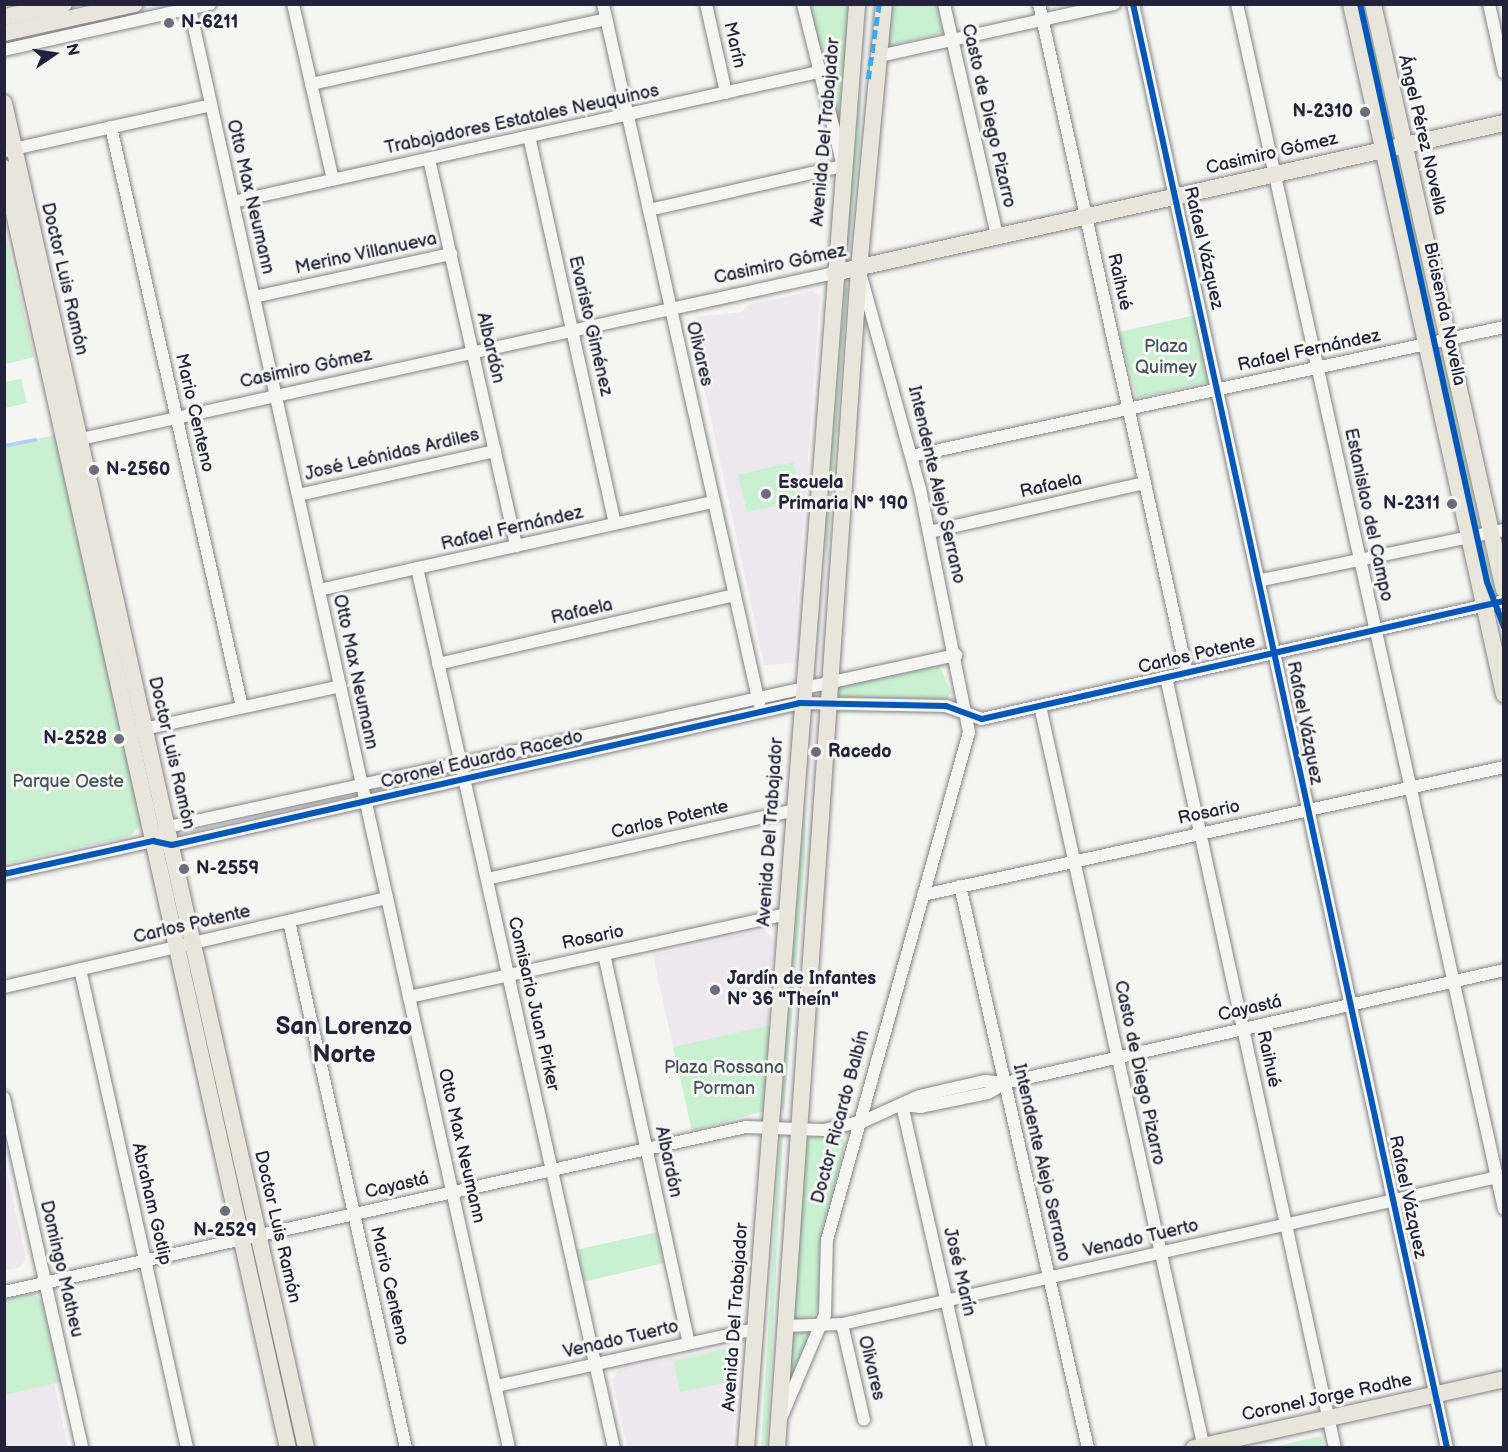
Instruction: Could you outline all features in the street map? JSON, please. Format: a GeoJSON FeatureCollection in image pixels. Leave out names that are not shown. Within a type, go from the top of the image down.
{"type":"FeatureCollection","features":[{"type":"Feature","properties":{"kind":"main road"},"geometry":{"type":"LineString","coordinates":[[4,17],[64,4]]}},
{"type":"Feature","properties":{"kind":"main road"},"geometry":{"type":"LineString","coordinates":[[4,33],[135,4]]}},
{"type":"Feature","properties":{"kind":"main road","name":"Avenida Del Trabajador"},"geometry":{"type":"LineString","coordinates":[[746,1448],[800,703],[857,4]]}},
{"type":"Feature","properties":{"kind":"main road"},"geometry":{"type":"LineString","coordinates":[[777,1448],[797,1130],[859,268],[884,4]]}},
{"type":"Feature","properties":{"kind":"main road"},"geometry":{"type":"LineString","coordinates":[[1351,4],[1503,694]]}},
{"type":"Feature","properties":{"kind":"main road","name":"Ángel Pérez Novella"},"geometry":{"type":"LineString","coordinates":[[1373,4],[1448,340],[1497,531],[1503,590]]}},
{"type":"Feature","properties":{"kind":"main road","name":"Doctor Luis Ramón"},"geometry":{"type":"LineString","coordinates":[[4,103],[10,150],[73,441],[129,732],[288,1448]]}},
{"type":"Feature","properties":{"kind":"main road","name":"Casimiro Gómez"},"geometry":{"type":"LineString","coordinates":[[834,273],[1503,123]]}},
{"type":"Feature","properties":{"kind":"main road","name":"Doctor Luis Ramón"},"geometry":{"type":"LineString","coordinates":[[4,168],[146,729],[306,1448]]}},
{"type":"Feature","properties":{"kind":"main road","name":"Coronel Jorge Rodhe"},"geometry":{"type":"LineString","coordinates":[[1201,1447],[1503,1379]]}},
{"type":"Feature","properties":{"kind":"street"},"geometry":{"type":"LineString","coordinates":[[4,50],[160,10],[190,9],[210,4]]}},
{"type":"Feature","properties":{"kind":"street"},"geometry":{"type":"LineString","coordinates":[[293,4],[333,180]]}},
{"type":"Feature","properties":{"kind":"street","name":"Olivares"},"geometry":{"type":"LineString","coordinates":[[603,4],[761,712]]}},
{"type":"Feature","properties":{"kind":"street","name":"Marín"},"geometry":{"type":"LineString","coordinates":[[706,4],[726,93]]}},
{"type":"Feature","properties":{"kind":"street"},"geometry":{"type":"LineString","coordinates":[[648,210],[843,166],[803,4]]}},
{"type":"Feature","properties":{"kind":"street","name":"Casto de Diego Pizarro"},"geometry":{"type":"LineString","coordinates":[[944,4],[997,236]]}},
{"type":"Feature","properties":{"kind":"street","name":"Raihué"},"geometry":{"type":"LineString","coordinates":[[1039,4],[1187,673]]}},
{"type":"Feature","properties":{"kind":"street"},"geometry":{"type":"LineString","coordinates":[[879,56],[1114,4]]}},
{"type":"Feature","properties":{"kind":"street","name":"Rafael Vázquez"},"geometry":{"type":"LineString","coordinates":[[1133,4],[1262,580],[1306,810],[1447,1448]]}},
{"type":"Feature","properties":{"kind":"street","name":"Estanislao del Campo"},"geometry":{"type":"LineString","coordinates":[[1237,4],[1453,981],[1500,1177],[1503,1209]]}},
{"type":"Feature","properties":{"kind":"street"},"geometry":{"type":"LineString","coordinates":[[1489,4],[1498,18],[1503,72]]}},
{"type":"Feature","properties":{"kind":"street","name":"Otto Max Neumann"},"geometry":{"type":"LineString","coordinates":[[190,9],[509,1448]]}},
{"type":"Feature","properties":{"kind":"street"},"geometry":{"type":"LineString","coordinates":[[311,84],[606,19]]}},
{"type":"Feature","properties":{"kind":"street","name":"Trabajadores Estatales Neuquinos"},"geometry":{"type":"LineString","coordinates":[[233,202],[818,72]]}},
{"type":"Feature","properties":{"kind":"street"},"geometry":{"type":"LineString","coordinates":[[10,150],[211,105]]}},
{"type":"Feature","properties":{"kind":"street","name":"Mario Centeno"},"geometry":{"type":"LineString","coordinates":[[111,128],[242,707]]}},
{"type":"Feature","properties":{"kind":"street","name":"Evaristo Giménez"},"geometry":{"type":"LineString","coordinates":[[529,136],[615,524]]}},
{"type":"Feature","properties":{"kind":"street","name":"Albardón"},"geometry":{"type":"LineString","coordinates":[[429,159],[516,546]]}},
{"type":"Feature","properties":{"kind":"street","name":"Merino Villanueva"},"geometry":{"type":"LineString","coordinates":[[254,297],[451,254]]}},
{"type":"Feature","properties":{"kind":"street","name":"Intendente Alejo Serrano"},"geometry":{"type":"LineString","coordinates":[[859,268],[912,456],[968,714]]}},
{"type":"Feature","properties":{"kind":"street","name":"Casimiro Gómez"},"geometry":{"type":"LineString","coordinates":[[73,441],[834,273]]}},
{"type":"Feature","properties":{"kind":"street","name":"Rafael Fernández"},"geometry":{"type":"LineString","coordinates":[[912,456],[1503,327]]}},
{"type":"Feature","properties":{"kind":"street","name":"José Leónidas Ardiles"},"geometry":{"type":"LineString","coordinates":[[298,495],[495,451]]}},
{"type":"Feature","properties":{"kind":"street","name":"Rafaela"},"geometry":{"type":"LineString","coordinates":[[929,532],[1145,483]]}},
{"type":"Feature","properties":{"kind":"street","name":"Rafael Fernández"},"geometry":{"type":"LineString","coordinates":[[319,590],[714,502]]}},
{"type":"Feature","properties":{"kind":"street"},"geometry":{"type":"LineString","coordinates":[[1262,580],[1497,531]]}},
{"type":"Feature","properties":{"kind":"street","name":"Comisario Juan Pirker"},"geometry":{"type":"LineString","coordinates":[[417,568],[614,1448]]}},
{"type":"Feature","properties":{"kind":"street","name":"Rafaela"},"geometry":{"type":"LineString","coordinates":[[438,664],[734,595]]}},
{"type":"Feature","properties":{"kind":"street","name":"Carlos Potente"},"geometry":{"type":"LineString","coordinates":[[968,714],[982,719],[1503,602]]}},
{"type":"Feature","properties":{"kind":"street","name":"Coronel Eduardo Racedo"},"geometry":{"type":"LineString","coordinates":[[168,826],[757,695],[956,655]]}},
{"type":"Feature","properties":{"kind":"street","name":"Raihué"},"geometry":{"type":"LineString","coordinates":[[1166,677],[1335,1448]]}},
{"type":"Feature","properties":{"kind":"street"},"geometry":{"type":"LineString","coordinates":[[129,732],[340,686]]}},
{"type":"Feature","properties":{"kind":"street","name":"Coronel Eduardo Racedo"},"geometry":{"type":"LineString","coordinates":[[4,874],[153,841],[172,845],[800,703],[828,706],[946,705],[968,714]]}},
{"type":"Feature","properties":{"kind":"street","name":"Casto de Diego Pizarro"},"geometry":{"type":"LineString","coordinates":[[1040,706],[1161,1253],[1201,1447]]}},
{"type":"Feature","properties":{"kind":"street","name":"Doctor Ricardo Balbín"},"geometry":{"type":"LineString","coordinates":[[778,1424],[821,1326],[826,1248],[857,1123],[967,741],[968,714]]}},
{"type":"Feature","properties":{"kind":"street","name":"Rosario"},"geometry":{"type":"LineString","coordinates":[[922,895],[1503,767]]}},
{"type":"Feature","properties":{"kind":"street","name":"Carlos Potente"},"geometry":{"type":"LineString","coordinates":[[487,879],[792,811]]}},
{"type":"Feature","properties":{"kind":"street"},"geometry":{"type":"LineString","coordinates":[[153,841],[168,826]]}},
{"type":"Feature","properties":{"kind":"street","name":"Intendente Alejo Serrano"},"geometry":{"type":"LineString","coordinates":[[960,886],[1088,1448]]}},
{"type":"Feature","properties":{"kind":"street","name":"Carlos Potente"},"geometry":{"type":"LineString","coordinates":[[4,987],[387,898]]}},
{"type":"Feature","properties":{"kind":"street","name":"Rosario"},"geometry":{"type":"LineString","coordinates":[[409,997],[784,914]]}},
{"type":"Feature","properties":{"kind":"street","name":"Mario Centeno"},"geometry":{"type":"LineString","coordinates":[[290,921],[406,1448]]}},
{"type":"Feature","properties":{"kind":"street","name":"Albardón"},"geometry":{"type":"LineString","coordinates":[[604,954],[689,1343]]}},
{"type":"Feature","properties":{"kind":"street","name":"Abraham Gotlip"},"geometry":{"type":"LineString","coordinates":[[80,969],[187,1448]]}},
{"type":"Feature","properties":{"kind":"street","name":"Cayastá"},"geometry":{"type":"LineString","coordinates":[[4,1292],[647,1149],[770,1125],[797,1130],[857,1123],[902,1105],[932,1105],[987,1093],[1005,1083],[1503,970]]}},
{"type":"Feature","properties":{"kind":"street","name":"Domingo Matheu"},"geometry":{"type":"LineString","coordinates":[[4,1098],[82,1448]]}},
{"type":"Feature","properties":{"kind":"street","name":"José Marín"},"geometry":{"type":"LineString","coordinates":[[902,1105],[980,1448]]}},
{"type":"Feature","properties":{"kind":"street","name":"Venado Tuerto"},"geometry":{"type":"LineString","coordinates":[[785,1326],[842,1324],[1500,1177]]}},
{"type":"Feature","properties":{"kind":"street","name":"Olivares"},"geometry":{"type":"LineString","coordinates":[[842,1324],[864,1420]]}},
{"type":"Feature","properties":{"kind":"street","name":"Venado Tuerto"},"geometry":{"type":"LineString","coordinates":[[496,1386],[755,1329]]}},
{"type":"Feature","properties":{"kind":"shaded area","name":"Escuela Primaria Nº 190"},"geometry":{"type":"Polygon","coordinates":[[[812,291],[820,296],[793,663],[764,665],[691,326],[697,317],[742,312],[748,305],[812,291]]]}},
{"type":"Feature","properties":{"kind":"shaded area","name":"Jardín de Infantes N° 36 \"Theín\""},"geometry":{"type":"Polygon","coordinates":[[[763,930],[772,937],[768,1026],[673,1047],[653,955],[763,930]]]}},
{"type":"Feature","properties":{"kind":"shaded area"},"geometry":{"type":"Polygon","coordinates":[[[5,1163],[26,1258],[21,1267],[5,1270],[5,1163]]]}},
{"type":"Feature","properties":{"kind":"shaded area"},"geometry":{"type":"Polygon","coordinates":[[[731,1346],[739,1353],[732,1447],[627,1447],[612,1380],[618,1370],[731,1346]]]}},
{"type":"Feature","properties":{"kind":"shaded area"},"geometry":{"type":"Polygon","coordinates":[[[54,1384],[68,1447],[5,1447],[4,1395],[54,1384]]]}},
{"type":"Feature","properties":{"kind":"green space"},"geometry":{"type":"Polygon","coordinates":[[[807,5],[851,5],[838,123],[807,5]]]}},
{"type":"Feature","properties":{"kind":"green space"},"geometry":{"type":"Polygon","coordinates":[[[889,5],[938,5],[943,33],[888,46],[889,5]]]}},
{"type":"Feature","properties":{"kind":"green space"},"geometry":{"type":"Polygon","coordinates":[[[1357,5],[1368,5],[1391,136],[1388,136],[1357,5]]]}},
{"type":"Feature","properties":{"kind":"green space"},"geometry":{"type":"Polygon","coordinates":[[[861,81],[860,148],[847,260],[845,257],[861,81]]]}},
{"type":"Feature","properties":{"kind":"green space"},"geometry":{"type":"Polygon","coordinates":[[[1401,157],[1435,333],[1392,158],[1401,157]]]}},
{"type":"Feature","properties":{"kind":"green space"},"geometry":{"type":"Polygon","coordinates":[[[4,227],[34,357],[5,364],[4,364],[4,227]]]}},
{"type":"Feature","properties":{"kind":"green space"},"geometry":{"type":"Polygon","coordinates":[[[845,283],[848,286],[827,558],[825,527],[845,283]]]}},
{"type":"Feature","properties":{"kind":"green space","name":"Plaza Quimey"},"geometry":{"type":"Polygon","coordinates":[[[1195,315],[1208,382],[1137,398],[1119,332],[1195,315]]]}},
{"type":"Feature","properties":{"kind":"green space"},"geometry":{"type":"Polygon","coordinates":[[[1439,354],[1445,355],[1481,520],[1477,524],[1472,523],[1439,354]]]}},
{"type":"Feature","properties":{"kind":"green space"},"geometry":{"type":"Polygon","coordinates":[[[21,379],[27,403],[5,408],[5,382],[21,379]]]}},
{"type":"Feature","properties":{"kind":"green space","name":"Parque Oeste"},"geometry":{"type":"Polygon","coordinates":[[[56,435],[141,825],[130,836],[5,864],[4,446],[56,435]]]}},
{"type":"Feature","properties":{"kind":"green space"},"geometry":{"type":"Polygon","coordinates":[[[793,462],[802,500],[747,512],[738,475],[793,462]]]}},
{"type":"Feature","properties":{"kind":"green space"},"geometry":{"type":"Polygon","coordinates":[[[1482,542],[1497,593],[1493,595],[1478,544],[1482,542]]]}},
{"type":"Feature","properties":{"kind":"green space"},"geometry":{"type":"Polygon","coordinates":[[[939,664],[951,693],[947,699],[837,701],[835,687],[939,664]]]}},
{"type":"Feature","properties":{"kind":"green space"},"geometry":{"type":"Polygon","coordinates":[[[805,806],[805,858],[784,1113],[781,1106],[805,806]]]}},
{"type":"Feature","properties":{"kind":"green space","name":"Plaza Rossana Porman"},"geometry":{"type":"Polygon","coordinates":[[[771,1025],[764,1111],[692,1131],[673,1047],[771,1025]]]}},
{"type":"Feature","properties":{"kind":"green space"},"geometry":{"type":"Polygon","coordinates":[[[840,1132],[845,1143],[820,1247],[819,1307],[812,1317],[794,1321],[790,1313],[806,1138],[840,1132]]]}},
{"type":"Feature","properties":{"kind":"green space"},"geometry":{"type":"Polygon","coordinates":[[[783,1135],[767,1447],[761,1447],[780,1138],[783,1135]]]}},
{"type":"Feature","properties":{"kind":"green space"},"geometry":{"type":"Polygon","coordinates":[[[657,1232],[664,1263],[583,1282],[575,1250],[657,1232]]]}},
{"type":"Feature","properties":{"kind":"green space"},"geometry":{"type":"Polygon","coordinates":[[[33,1293],[44,1303],[62,1382],[5,1395],[4,1298],[33,1293]]]}},
{"type":"Feature","properties":{"kind":"green space"},"geometry":{"type":"Polygon","coordinates":[[[793,1333],[808,1333],[809,1339],[785,1391],[793,1333]]]}},
{"type":"Feature","properties":{"kind":"green space"},"geometry":{"type":"Polygon","coordinates":[[[726,1349],[733,1381],[680,1392],[674,1361],[726,1349]]]}},
{"type":"Feature","properties":{"kind":"green space"},"geometry":{"type":"Polygon","coordinates":[[[1321,1436],[1324,1447],[1273,1447],[1321,1436]]]}},
{"type":"Feature","properties":{"kind":"waterway"},"geometry":{"type":"LineString","coordinates":[[4,446],[35,440]]}},
{"type":"Feature","properties":{"kind":"marked path"},"geometry":{"type":"LineString","coordinates":[[868,79],[879,4]]}},
{"type":"Feature","properties":{"kind":"cycle path"},"geometry":{"type":"LineString","coordinates":[[1133,4],[1447,1448]]}},
{"type":"Feature","properties":{"kind":"cycle path","name":"Bicisenda Novella"},"geometry":{"type":"LineString","coordinates":[[1360,4],[1487,582],[1504,627]]}},
{"type":"Feature","properties":{"kind":"cycle path"},"geometry":{"type":"LineString","coordinates":[[4,874],[153,841],[172,845],[800,703],[946,706],[982,719],[1504,601]]}},
{"type":"Feature","properties":{"kind":"place","name":"N-6211"},"geometry":{"type":"Point","coordinates":[169,23]}},
{"type":"Feature","properties":{"kind":"place","name":"N-2310"},"geometry":{"type":"Point","coordinates":[1365,112]}},
{"type":"Feature","properties":{"kind":"place","name":"N-2560"},"geometry":{"type":"Point","coordinates":[94,470]}},
{"type":"Feature","properties":{"kind":"place","name":"Escuela Primaria Nº 190"},"geometry":{"type":"Point","coordinates":[766,494]}},
{"type":"Feature","properties":{"kind":"place","name":"N-2311"},"geometry":{"type":"Point","coordinates":[1452,504]}},
{"type":"Feature","properties":{"kind":"place","name":"N-2528"},"geometry":{"type":"Point","coordinates":[119,739]}},
{"type":"Feature","properties":{"kind":"place","name":"Racedo"},"geometry":{"type":"Point","coordinates":[816,752]}},
{"type":"Feature","properties":{"kind":"place","name":"N-2559"},"geometry":{"type":"Point","coordinates":[184,869]}},
{"type":"Feature","properties":{"kind":"place","name":"Jardín de Infantes N° 36 \"Theín\""},"geometry":{"type":"Point","coordinates":[715,990]}},
{"type":"Feature","properties":{"kind":"place","name":"N-2529"},"geometry":{"type":"Point","coordinates":[225,1211]}},
{"type":"Feature","properties":{"kind":"district","name":"San Lorenzo Norte"},"geometry":{"type":"Point","coordinates":[344,1041]}}]}
